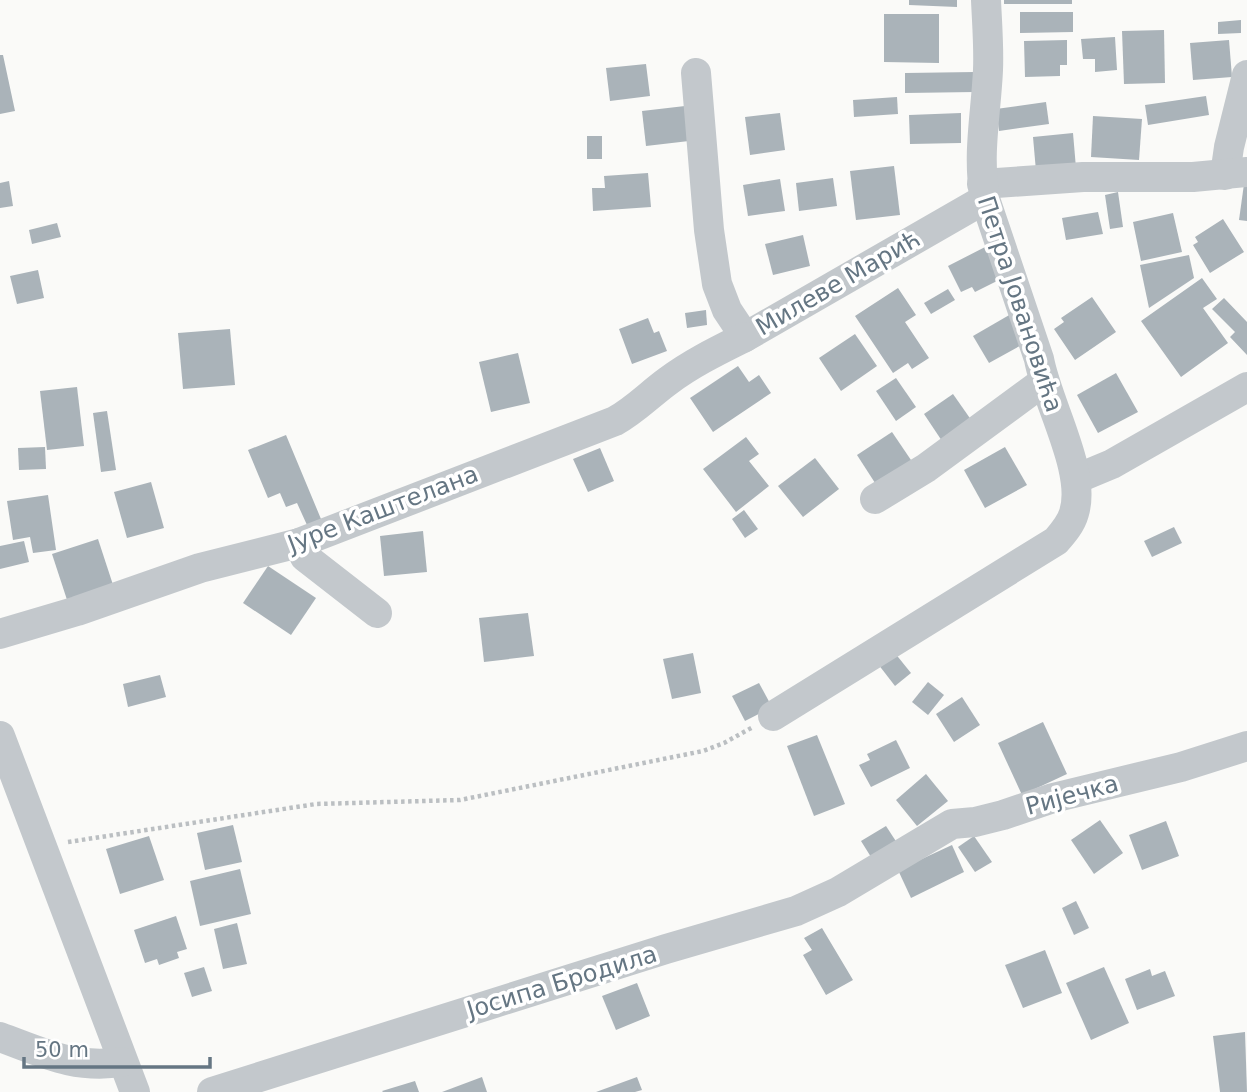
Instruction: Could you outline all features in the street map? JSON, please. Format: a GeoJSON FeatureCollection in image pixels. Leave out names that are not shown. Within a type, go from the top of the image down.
{"type":"FeatureCollection","features":[{"type":"Feature","properties":{"kind":"street","name":"Петра Јовановића"},"geometry":{"type":"LineString","coordinates":[[986,0],[988,69],[980,156],[984,192],[1076,479]]}},
{"type":"Feature","properties":{"kind":"street","name":"Милеве Марић"},"geometry":{"type":"LineString","coordinates":[[696,73],[709,230],[717,284],[727,310],[745,337],[984,192]]}},
{"type":"Feature","properties":{"kind":"street"},"geometry":{"type":"LineString","coordinates":[[984,192],[1083,177],[1236,173],[1235,122],[1247,75]]}},
{"type":"Feature","properties":{"kind":"street","name":"Јуре Каштелана"},"geometry":{"type":"LineString","coordinates":[[0,634],[77,611],[200,568],[299,543],[615,421],[668,381],[745,337]]}},
{"type":"Feature","properties":{"kind":"street"},"geometry":{"type":"LineString","coordinates":[[875,499],[936,461],[1043,382]]}},
{"type":"Feature","properties":{"kind":"street"},"geometry":{"type":"LineString","coordinates":[[773,716],[1056,541],[1074,513],[1076,479],[1112,464],[1247,387]]}},
{"type":"Feature","properties":{"kind":"street"},"geometry":{"type":"LineString","coordinates":[[299,543],[305,557],[377,613]]}},
{"type":"Feature","properties":{"kind":"street"},"geometry":{"type":"LineString","coordinates":[[0,736],[135,1092]]}},
{"type":"Feature","properties":{"kind":"street","name":"Ријечка"},"geometry":{"type":"LineString","coordinates":[[903,853],[952,824],[1003,815],[1053,798],[1181,767],[1247,746]]}},
{"type":"Feature","properties":{"kind":"street","name":"Јосипа Бродила"},"geometry":{"type":"LineString","coordinates":[[212,1092],[796,911],[838,892],[903,853]]}},
{"type":"Feature","properties":{"kind":"street"},"geometry":{"type":"LineString","coordinates":[[0,1037],[67,1062],[90,1065],[122,1062]]}},
{"type":"Feature","properties":{"kind":"path"},"geometry":{"type":"LineString","coordinates":[[43,846],[316,804],[460,800],[703,751],[724,743],[773,716]]}},
{"type":"Feature","properties":{"kind":"building"},"geometry":{"type":"Polygon","coordinates":[[[909,0],[957,0],[957,7],[909,5],[909,0]]]}},
{"type":"Feature","properties":{"kind":"building"},"geometry":{"type":"Polygon","coordinates":[[[1004,0],[1072,0],[1072,4],[1004,4],[1004,0]]]}},
{"type":"Feature","properties":{"kind":"building"},"geometry":{"type":"Polygon","coordinates":[[[1020,12],[1073,12],[1073,32],[1020,33],[1020,12]]]}},
{"type":"Feature","properties":{"kind":"building"},"geometry":{"type":"Polygon","coordinates":[[[884,14],[939,14],[939,63],[884,62],[884,14]]]}},
{"type":"Feature","properties":{"kind":"building"},"geometry":{"type":"Polygon","coordinates":[[[1241,20],[1241,33],[1218,34],[1218,22],[1241,20]]]}},
{"type":"Feature","properties":{"kind":"building"},"geometry":{"type":"Polygon","coordinates":[[[1164,30],[1165,83],[1124,84],[1122,31],[1164,30]]]}},
{"type":"Feature","properties":{"kind":"building"},"geometry":{"type":"Polygon","coordinates":[[[1115,37],[1117,70],[1095,72],[1095,59],[1083,59],[1081,39],[1115,37]]]}},
{"type":"Feature","properties":{"kind":"building"},"geometry":{"type":"Polygon","coordinates":[[[1067,40],[1067,65],[1060,65],[1060,76],[1025,77],[1024,41],[1067,40]]]}},
{"type":"Feature","properties":{"kind":"building"},"geometry":{"type":"Polygon","coordinates":[[[1229,40],[1232,77],[1193,80],[1190,43],[1229,40]]]}},
{"type":"Feature","properties":{"kind":"building"},"geometry":{"type":"Polygon","coordinates":[[[0,55],[3,55],[15,111],[0,114],[0,55]]]}},
{"type":"Feature","properties":{"kind":"building"},"geometry":{"type":"Polygon","coordinates":[[[646,64],[650,96],[610,101],[606,68],[646,64]]]}},
{"type":"Feature","properties":{"kind":"building"},"geometry":{"type":"Polygon","coordinates":[[[975,72],[975,92],[905,93],[905,73],[975,72]]]}},
{"type":"Feature","properties":{"kind":"building"},"geometry":{"type":"Polygon","coordinates":[[[1206,96],[1209,115],[1148,125],[1145,105],[1206,96]]]}},
{"type":"Feature","properties":{"kind":"building"},"geometry":{"type":"Polygon","coordinates":[[[897,97],[898,114],[854,117],[853,100],[897,97]]]}},
{"type":"Feature","properties":{"kind":"building"},"geometry":{"type":"Polygon","coordinates":[[[1046,102],[1049,124],[999,131],[996,109],[1046,102]]]}},
{"type":"Feature","properties":{"kind":"building"},"geometry":{"type":"Polygon","coordinates":[[[685,106],[689,141],[646,146],[642,111],[685,106]]]}},
{"type":"Feature","properties":{"kind":"building"},"geometry":{"type":"Polygon","coordinates":[[[780,113],[785,150],[750,155],[745,117],[780,113]]]}},
{"type":"Feature","properties":{"kind":"building"},"geometry":{"type":"Polygon","coordinates":[[[961,113],[961,143],[910,144],[909,115],[961,113]]]}},
{"type":"Feature","properties":{"kind":"building"},"geometry":{"type":"Polygon","coordinates":[[[1093,116],[1142,119],[1139,160],[1091,157],[1093,116]]]}},
{"type":"Feature","properties":{"kind":"building"},"geometry":{"type":"Polygon","coordinates":[[[1073,133],[1076,168],[1036,171],[1033,137],[1073,133]]]}},
{"type":"Feature","properties":{"kind":"building"},"geometry":{"type":"Polygon","coordinates":[[[587,136],[602,136],[602,159],[587,159],[587,136]]]}},
{"type":"Feature","properties":{"kind":"building"},"geometry":{"type":"Polygon","coordinates":[[[894,166],[900,215],[856,220],[850,171],[894,166]]]}},
{"type":"Feature","properties":{"kind":"building"},"geometry":{"type":"Polygon","coordinates":[[[648,173],[651,207],[593,211],[592,188],[605,188],[604,176],[648,173]]]}},
{"type":"Feature","properties":{"kind":"building"},"geometry":{"type":"Polygon","coordinates":[[[833,178],[837,206],[799,211],[796,183],[833,178]]]}},
{"type":"Feature","properties":{"kind":"building"},"geometry":{"type":"Polygon","coordinates":[[[780,179],[785,211],[748,216],[743,185],[780,179]]]}},
{"type":"Feature","properties":{"kind":"building"},"geometry":{"type":"Polygon","coordinates":[[[9,181],[13,206],[0,208],[0,183],[9,181]]]}},
{"type":"Feature","properties":{"kind":"building"},"geometry":{"type":"Polygon","coordinates":[[[1244,184],[1247,184],[1247,221],[1239,220],[1244,184]]]}},
{"type":"Feature","properties":{"kind":"building"},"geometry":{"type":"Polygon","coordinates":[[[1118,192],[1123,227],[1110,229],[1105,195],[1118,192]]]}},
{"type":"Feature","properties":{"kind":"building"},"geometry":{"type":"Polygon","coordinates":[[[1098,212],[1103,234],[1066,240],[1062,218],[1098,212]]]}},
{"type":"Feature","properties":{"kind":"building"},"geometry":{"type":"Polygon","coordinates":[[[1173,213],[1182,252],[1141,261],[1133,222],[1173,213]]]}},
{"type":"Feature","properties":{"kind":"building"},"geometry":{"type":"Polygon","coordinates":[[[1223,219],[1244,252],[1210,273],[1193,245],[1198,242],[1195,237],[1223,219]]]}},
{"type":"Feature","properties":{"kind":"building"},"geometry":{"type":"Polygon","coordinates":[[[57,223],[61,237],[32,244],[29,230],[57,223]]]}},
{"type":"Feature","properties":{"kind":"building"},"geometry":{"type":"Polygon","coordinates":[[[803,235],[810,266],[773,275],[765,244],[803,235]]]}},
{"type":"Feature","properties":{"kind":"building"},"geometry":{"type":"Polygon","coordinates":[[[989,245],[1005,277],[975,292],[972,287],[961,292],[948,266],[989,245]]]}},
{"type":"Feature","properties":{"kind":"building"},"geometry":{"type":"Polygon","coordinates":[[[1189,255],[1194,278],[1149,308],[1140,265],[1189,255]]]}},
{"type":"Feature","properties":{"kind":"building"},"geometry":{"type":"Polygon","coordinates":[[[38,270],[44,298],[17,304],[10,276],[38,270]]]}},
{"type":"Feature","properties":{"kind":"building"},"geometry":{"type":"Polygon","coordinates":[[[1202,278],[1217,299],[1203,308],[1228,343],[1181,377],[1141,321],[1202,278]]]}},
{"type":"Feature","properties":{"kind":"building"},"geometry":{"type":"Polygon","coordinates":[[[898,288],[916,315],[905,322],[929,358],[912,369],[908,363],[893,373],[855,316],[898,288]]]}},
{"type":"Feature","properties":{"kind":"building"},"geometry":{"type":"Polygon","coordinates":[[[948,289],[955,300],[931,314],[924,303],[948,289]]]}},
{"type":"Feature","properties":{"kind":"building"},"geometry":{"type":"Polygon","coordinates":[[[1092,297],[1116,332],[1075,360],[1054,329],[1064,322],[1061,318],[1092,297]]]}},
{"type":"Feature","properties":{"kind":"building"},"geometry":{"type":"Polygon","coordinates":[[[1224,298],[1247,322],[1247,355],[1230,337],[1235,332],[1212,309],[1224,298]]]}},
{"type":"Feature","properties":{"kind":"building"},"geometry":{"type":"Polygon","coordinates":[[[706,310],[707,325],[687,328],[685,313],[706,310]]]}},
{"type":"Feature","properties":{"kind":"building"},"geometry":{"type":"Polygon","coordinates":[[[1011,314],[1027,342],[989,363],[973,336],[1011,314]]]}},
{"type":"Feature","properties":{"kind":"building"},"geometry":{"type":"Polygon","coordinates":[[[648,318],[654,333],[659,331],[667,351],[632,364],[619,329],[648,318]]]}},
{"type":"Feature","properties":{"kind":"building"},"geometry":{"type":"Polygon","coordinates":[[[230,329],[235,385],[183,389],[178,333],[230,329]]]}},
{"type":"Feature","properties":{"kind":"building"},"geometry":{"type":"Polygon","coordinates":[[[855,334],[877,366],[841,391],[819,358],[855,334]]]}},
{"type":"Feature","properties":{"kind":"building"},"geometry":{"type":"Polygon","coordinates":[[[518,353],[530,403],[491,412],[479,362],[518,353]]]}},
{"type":"Feature","properties":{"kind":"building"},"geometry":{"type":"Polygon","coordinates":[[[738,366],[749,382],[759,375],[771,393],[713,432],[690,398],[738,366]]]}},
{"type":"Feature","properties":{"kind":"building"},"geometry":{"type":"Polygon","coordinates":[[[1116,373],[1138,412],[1098,433],[1077,395],[1116,373]]]}},
{"type":"Feature","properties":{"kind":"building"},"geometry":{"type":"Polygon","coordinates":[[[896,378],[916,407],[896,421],[876,391],[896,378]]]}},
{"type":"Feature","properties":{"kind":"building"},"geometry":{"type":"Polygon","coordinates":[[[77,387],[84,446],[47,450],[40,391],[77,387]]]}},
{"type":"Feature","properties":{"kind":"building"},"geometry":{"type":"Polygon","coordinates":[[[953,394],[974,424],[944,444],[924,414],[953,394]]]}},
{"type":"Feature","properties":{"kind":"building"},"geometry":{"type":"Polygon","coordinates":[[[107,411],[116,470],[101,472],[93,413],[107,411]]]}},
{"type":"Feature","properties":{"kind":"building"},"geometry":{"type":"Polygon","coordinates":[[[892,432],[913,463],[877,486],[857,455],[892,432]]]}},
{"type":"Feature","properties":{"kind":"building"},"geometry":{"type":"Polygon","coordinates":[[[286,435],[321,519],[307,525],[297,503],[286,507],[280,493],[268,498],[248,450],[286,435]]]}},
{"type":"Feature","properties":{"kind":"building"},"geometry":{"type":"Polygon","coordinates":[[[746,437],[759,454],[749,461],[769,486],[736,512],[703,469],[746,437]]]}},
{"type":"Feature","properties":{"kind":"building"},"geometry":{"type":"Polygon","coordinates":[[[45,447],[46,469],[19,470],[18,448],[45,447]]]}},
{"type":"Feature","properties":{"kind":"building"},"geometry":{"type":"Polygon","coordinates":[[[1005,447],[1027,485],[985,508],[964,470],[1005,447]]]}},
{"type":"Feature","properties":{"kind":"building"},"geometry":{"type":"Polygon","coordinates":[[[600,448],[614,481],[588,492],[573,459],[600,448]]]}},
{"type":"Feature","properties":{"kind":"building"},"geometry":{"type":"Polygon","coordinates":[[[815,458],[839,489],[803,517],[778,486],[815,458]]]}},
{"type":"Feature","properties":{"kind":"building"},"geometry":{"type":"Polygon","coordinates":[[[151,482],[164,528],[127,538],[114,492],[151,482]]]}},
{"type":"Feature","properties":{"kind":"building"},"geometry":{"type":"Polygon","coordinates":[[[48,495],[56,550],[33,553],[30,537],[13,540],[7,501],[48,495]]]}},
{"type":"Feature","properties":{"kind":"building"},"geometry":{"type":"Polygon","coordinates":[[[744,510],[758,529],[745,538],[732,519],[744,510]]]}},
{"type":"Feature","properties":{"kind":"building"},"geometry":{"type":"Polygon","coordinates":[[[1174,527],[1182,543],[1152,557],[1144,541],[1174,527]]]}},
{"type":"Feature","properties":{"kind":"building"},"geometry":{"type":"Polygon","coordinates":[[[423,531],[427,572],[384,576],[380,536],[423,531]]]}},
{"type":"Feature","properties":{"kind":"building"},"geometry":{"type":"Polygon","coordinates":[[[98,539],[116,594],[70,609],[52,554],[98,539]]]}},
{"type":"Feature","properties":{"kind":"building"},"geometry":{"type":"Polygon","coordinates":[[[24,541],[29,562],[0,569],[0,546],[24,541]]]}},
{"type":"Feature","properties":{"kind":"building"},"geometry":{"type":"Polygon","coordinates":[[[268,566],[316,598],[291,635],[243,603],[268,566]]]}},
{"type":"Feature","properties":{"kind":"building"},"geometry":{"type":"Polygon","coordinates":[[[528,613],[534,656],[484,662],[479,618],[528,613]]]}},
{"type":"Feature","properties":{"kind":"building"},"geometry":{"type":"Polygon","coordinates":[[[894,652],[911,673],[895,686],[878,664],[894,652]]]}},
{"type":"Feature","properties":{"kind":"building"},"geometry":{"type":"Polygon","coordinates":[[[693,653],[701,693],[672,699],[663,659],[693,653]]]}},
{"type":"Feature","properties":{"kind":"building"},"geometry":{"type":"Polygon","coordinates":[[[160,675],[166,697],[128,707],[123,684],[160,675]]]}},
{"type":"Feature","properties":{"kind":"building"},"geometry":{"type":"Polygon","coordinates":[[[928,682],[944,695],[928,715],[912,702],[928,682]]]}},
{"type":"Feature","properties":{"kind":"building"},"geometry":{"type":"Polygon","coordinates":[[[759,683],[772,707],[745,721],[732,696],[759,683]]]}},
{"type":"Feature","properties":{"kind":"building"},"geometry":{"type":"Polygon","coordinates":[[[962,697],[980,725],[954,742],[936,714],[962,697]]]}},
{"type":"Feature","properties":{"kind":"building"},"geometry":{"type":"Polygon","coordinates":[[[1043,722],[1067,774],[1022,795],[998,743],[1043,722]]]}},
{"type":"Feature","properties":{"kind":"building"},"geometry":{"type":"Polygon","coordinates":[[[817,735],[845,804],[814,816],[787,746],[817,735]]]}},
{"type":"Feature","properties":{"kind":"building"},"geometry":{"type":"Polygon","coordinates":[[[896,740],[910,768],[871,787],[859,765],[870,760],[867,754],[896,740]]]}},
{"type":"Feature","properties":{"kind":"building"},"geometry":{"type":"Polygon","coordinates":[[[926,774],[948,801],[917,826],[896,800],[926,774]]]}},
{"type":"Feature","properties":{"kind":"building"},"geometry":{"type":"Polygon","coordinates":[[[1100,820],[1123,853],[1094,874],[1071,840],[1100,820]]]}},
{"type":"Feature","properties":{"kind":"building"},"geometry":{"type":"Polygon","coordinates":[[[1166,821],[1179,856],[1142,870],[1129,835],[1166,821]]]}},
{"type":"Feature","properties":{"kind":"building"},"geometry":{"type":"Polygon","coordinates":[[[233,825],[242,862],[205,870],[197,833],[233,825]]]}},
{"type":"Feature","properties":{"kind":"building"},"geometry":{"type":"Polygon","coordinates":[[[886,826],[901,849],[876,865],[861,841],[886,826]]]}},
{"type":"Feature","properties":{"kind":"building"},"geometry":{"type":"Polygon","coordinates":[[[149,836],[164,880],[120,894],[106,849],[149,836]]]}},
{"type":"Feature","properties":{"kind":"building"},"geometry":{"type":"Polygon","coordinates":[[[974,836],[992,862],[975,872],[958,847],[974,836]]]}},
{"type":"Feature","properties":{"kind":"building"},"geometry":{"type":"Polygon","coordinates":[[[952,845],[964,872],[911,898],[898,870],[952,845]]]}},
{"type":"Feature","properties":{"kind":"building"},"geometry":{"type":"Polygon","coordinates":[[[240,869],[251,914],[200,926],[190,881],[240,869]]]}},
{"type":"Feature","properties":{"kind":"building"},"geometry":{"type":"Polygon","coordinates":[[[1076,901],[1089,928],[1074,935],[1062,908],[1076,901]]]}},
{"type":"Feature","properties":{"kind":"building"},"geometry":{"type":"Polygon","coordinates":[[[176,916],[187,949],[177,952],[179,958],[159,965],[157,959],[145,963],[134,930],[176,916]]]}},
{"type":"Feature","properties":{"kind":"building"},"geometry":{"type":"Polygon","coordinates":[[[237,923],[247,964],[223,969],[214,929],[237,923]]]}},
{"type":"Feature","properties":{"kind":"building"},"geometry":{"type":"Polygon","coordinates":[[[822,928],[853,980],[826,995],[803,955],[812,950],[804,938],[822,928]]]}},
{"type":"Feature","properties":{"kind":"building"},"geometry":{"type":"Polygon","coordinates":[[[1045,950],[1062,993],[1023,1008],[1005,965],[1045,950]]]}},
{"type":"Feature","properties":{"kind":"building"},"geometry":{"type":"Polygon","coordinates":[[[204,967],[212,991],[192,997],[184,973],[204,967]]]}},
{"type":"Feature","properties":{"kind":"building"},"geometry":{"type":"Polygon","coordinates":[[[1104,967],[1129,1023],[1091,1040],[1066,983],[1104,967]]]}},
{"type":"Feature","properties":{"kind":"building"},"geometry":{"type":"Polygon","coordinates":[[[1150,969],[1152,976],[1165,971],[1175,996],[1137,1010],[1125,979],[1150,969]]]}},
{"type":"Feature","properties":{"kind":"building"},"geometry":{"type":"Polygon","coordinates":[[[637,983],[650,1016],[616,1030],[602,996],[637,983]]]}},
{"type":"Feature","properties":{"kind":"building"},"geometry":{"type":"Polygon","coordinates":[[[1245,1032],[1247,1092],[1220,1092],[1213,1036],[1245,1032]]]}},
{"type":"Feature","properties":{"kind":"building"},"geometry":{"type":"Polygon","coordinates":[[[482,1077],[487,1092],[442,1092],[482,1077]]]}},
{"type":"Feature","properties":{"kind":"building"},"geometry":{"type":"Polygon","coordinates":[[[637,1077],[642,1090],[596,1092],[637,1077]]]}},
{"type":"Feature","properties":{"kind":"building"},"geometry":{"type":"Polygon","coordinates":[[[415,1081],[419,1092],[382,1091],[415,1081]]]}}]}
